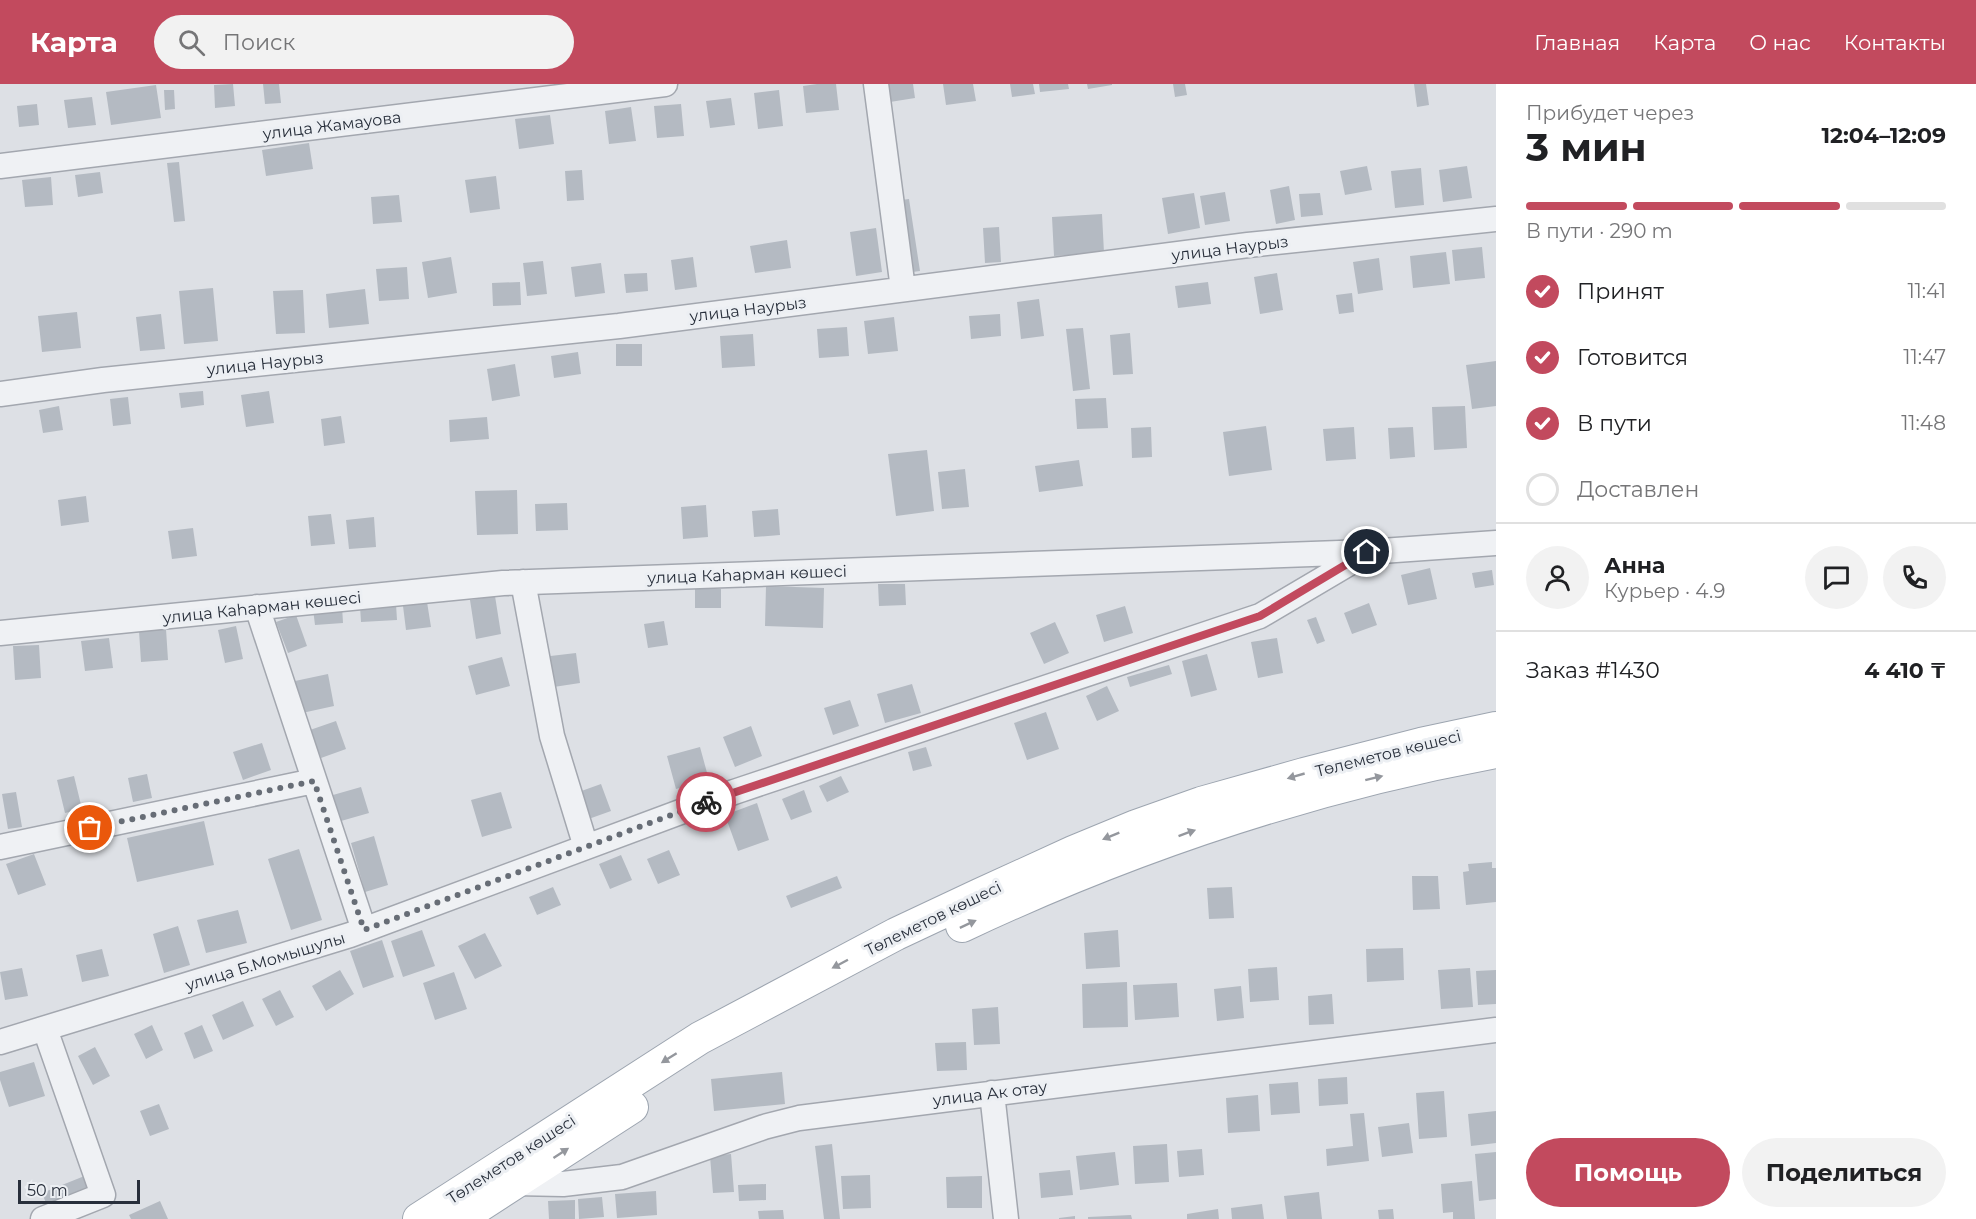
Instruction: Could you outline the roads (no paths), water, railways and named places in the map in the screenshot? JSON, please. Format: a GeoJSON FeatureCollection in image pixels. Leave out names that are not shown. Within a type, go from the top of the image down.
{"type":"FeatureCollection","features":[{"type":"Feature","properties":{"kind":"main road","name":"Төлеметов көшесі"},"geometry":{"type":"LineString","coordinates":[[459,1219],[507,1174],[700,1038],[896,934],[1073,852],[1137,826],[1212,800],[1421,744],[1496,728]]}},
{"type":"Feature","properties":{"kind":"main road","name":"Төлеметов көшесі"},"geometry":{"type":"LineString","coordinates":[[419,1219],[507,1174],[709,1056],[908,952],[988,914],[1144,849],[1220,822],[1309,795],[1421,767],[1496,752]]}},
{"type":"Feature","properties":{"kind":"street","name":"улица Жамауова"},"geometry":{"type":"LineString","coordinates":[[0,166],[665,84]]}},
{"type":"Feature","properties":{"kind":"street"},"geometry":{"type":"LineString","coordinates":[[876,84],[903,289]]}},
{"type":"Feature","properties":{"kind":"street","name":"улица Наурыз"},"geometry":{"type":"LineString","coordinates":[[0,394],[103,380],[619,326],[1248,245],[1496,219]]}},
{"type":"Feature","properties":{"kind":"street","name":"улица Каһарман көшесі"},"geometry":{"type":"LineString","coordinates":[[0,633],[523,582],[1367,552],[1496,543]]}},
{"type":"Feature","properties":{"kind":"street","name":"улица Б.Момышулы"},"geometry":{"type":"LineString","coordinates":[[0,1042],[364,930],[734,792],[1260,616],[1367,552]]}},
{"type":"Feature","properties":{"kind":"street"},"geometry":{"type":"LineString","coordinates":[[523,582],[552,736],[586,847]]}},
{"type":"Feature","properties":{"kind":"street"},"geometry":{"type":"LineString","coordinates":[[257,607],[364,930]]}},
{"type":"Feature","properties":{"kind":"street"},"geometry":{"type":"LineString","coordinates":[[0,847],[314,781]]}},
{"type":"Feature","properties":{"kind":"street"},"geometry":{"type":"LineString","coordinates":[[43,1219],[103,1195],[45,1029]]}},
{"type":"Feature","properties":{"kind":"street","name":"улица Ак отау"},"geometry":{"type":"LineString","coordinates":[[507,1174],[563,1184],[622,1177],[764,1127],[799,1118],[1496,1030]]}},
{"type":"Feature","properties":{"kind":"street"},"geometry":{"type":"LineString","coordinates":[[993,1093],[1006,1219]]}}]}
